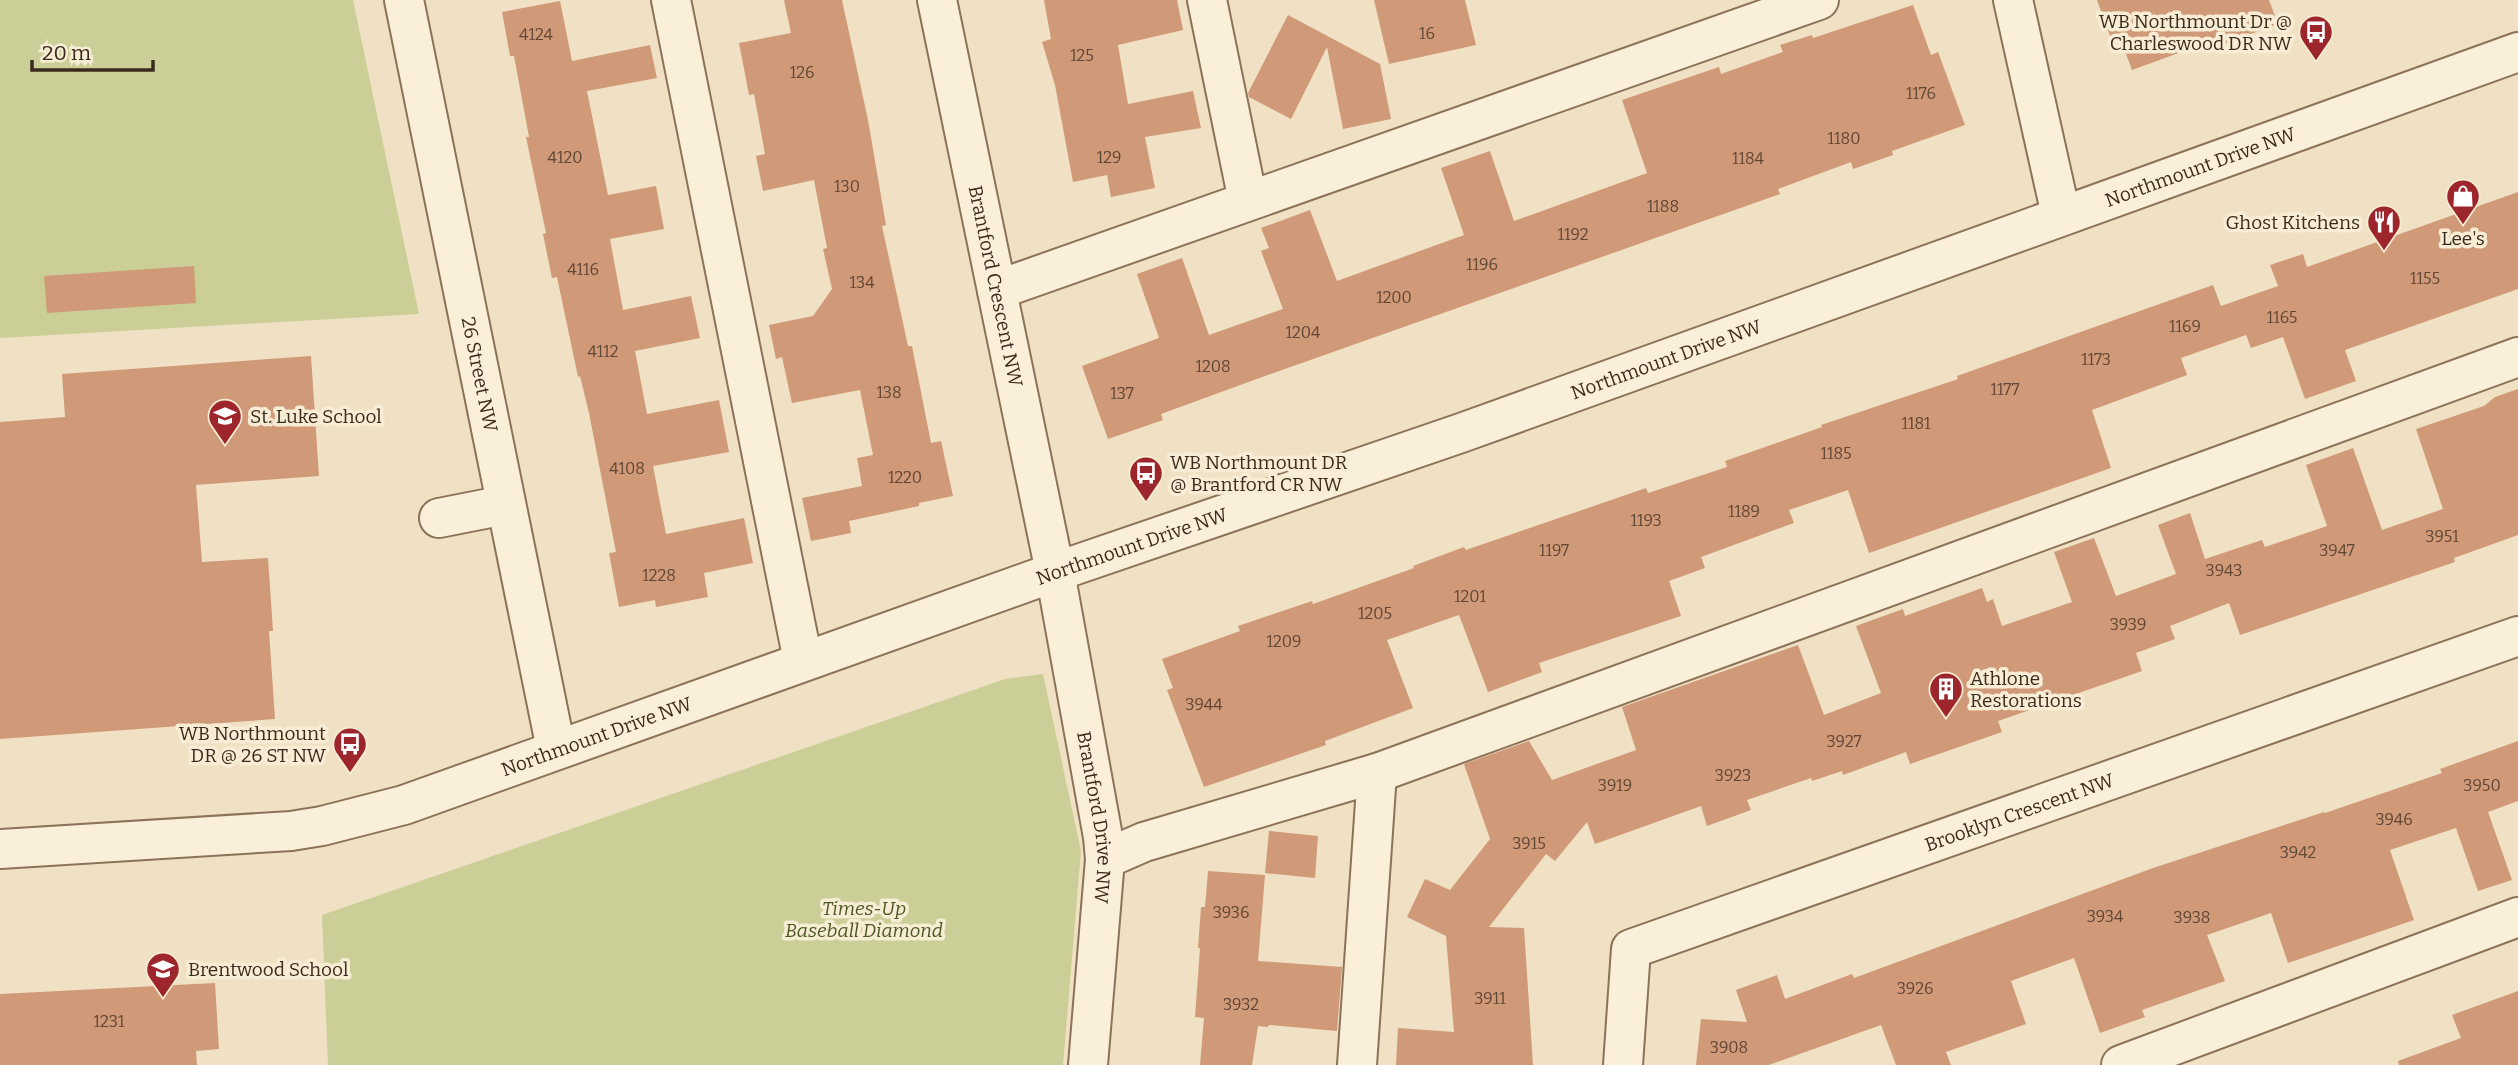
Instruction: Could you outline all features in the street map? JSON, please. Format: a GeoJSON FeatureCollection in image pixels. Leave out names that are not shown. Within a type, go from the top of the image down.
{"type":"FeatureCollection","features":[{"type":"Feature","properties":{"kind":"street","name":"26 Street NW"},"geometry":{"type":"LineString","coordinates":[[404,0],[556,749]]}},
{"type":"Feature","properties":{"kind":"street"},"geometry":{"type":"LineString","coordinates":[[671,0],[803,661]]}},
{"type":"Feature","properties":{"kind":"street","name":"Brantford Crescent NW"},"geometry":{"type":"LineString","coordinates":[[937,0],[1055,572]]}},
{"type":"Feature","properties":{"kind":"street"},"geometry":{"type":"LineString","coordinates":[[1207,0],[1248,201]]}},
{"type":"Feature","properties":{"kind":"street"},"geometry":{"type":"LineString","coordinates":[[997,290],[1248,201],[1750,12],[1819,0]]}},
{"type":"Feature","properties":{"kind":"street"},"geometry":{"type":"LineString","coordinates":[[2013,0],[2061,215]]}},
{"type":"Feature","properties":{"kind":"street","name":"Northmount Drive NW"},"geometry":{"type":"LineString","coordinates":[[0,849],[291,831],[404,805],[1055,572],[1461,433],[2518,52]]}},
{"type":"Feature","properties":{"kind":"street"},"geometry":{"type":"LineString","coordinates":[[1105,859],[1144,842],[1377,774],[2518,357]]}},
{"type":"Feature","properties":{"kind":"street"},"geometry":{"type":"LineString","coordinates":[[439,518],[505,505]]}},
{"type":"Feature","properties":{"kind":"street","name":"Brantford Drive NW"},"geometry":{"type":"LineString","coordinates":[[1055,572],[1105,859],[1088,1065]]}},
{"type":"Feature","properties":{"kind":"street","name":"Brooklyn Crescent NW"},"geometry":{"type":"LineString","coordinates":[[1623,1065],[1631,949],[2518,636]]}},
{"type":"Feature","properties":{"kind":"street"},"geometry":{"type":"LineString","coordinates":[[1357,1065],[1377,774]]}},
{"type":"Feature","properties":{"kind":"street"},"geometry":{"type":"LineString","coordinates":[[2121,1065],[2518,918]]}},
{"type":"Feature","properties":{"kind":"green space"},"geometry":{"type":"Polygon","coordinates":[[[0,0],[353,0],[419,314],[0,338],[0,0]]]}},
{"type":"Feature","properties":{"kind":"green space","name":"Times-Up Baseball Diamond"},"geometry":{"type":"Polygon","coordinates":[[[1043,674],[1081,851],[1063,1065],[328,1065],[322,915],[1005,679],[1043,674]]]}},
{"type":"Feature","properties":{"kind":"building"},"geometry":{"type":"Polygon","coordinates":[[[784,0],[842,0],[868,120],[886,225],[882,226],[908,346],[912,346],[931,443],[941,441],[953,496],[849,521],[851,533],[811,541],[802,498],[862,486],[857,458],[873,455],[860,390],[792,403],[782,357],[776,359],[769,325],[813,316],[832,289],[823,249],[827,248],[814,180],[763,191],[756,156],[765,154],[754,94],[749,95],[739,43],[791,33],[784,0]]]}},
{"type":"Feature","properties":{"kind":"building"},"geometry":{"type":"Polygon","coordinates":[[[1044,0],[1177,0],[1183,30],[1118,45],[1128,104],[1193,91],[1201,128],[1145,137],[1155,188],[1111,197],[1107,175],[1073,182],[1055,85],[1042,42],[1051,39],[1044,0]]]}},
{"type":"Feature","properties":{"kind":"building"},"geometry":{"type":"Polygon","coordinates":[[[1374,0],[1465,0],[1476,45],[1389,64],[1374,0]]]}},
{"type":"Feature","properties":{"kind":"building"},"geometry":{"type":"Polygon","coordinates":[[[2097,0],[2269,0],[2278,24],[2198,53],[2195,47],[2132,70],[2120,38],[2112,41],[2097,0]]]}},
{"type":"Feature","properties":{"kind":"building"},"geometry":{"type":"Polygon","coordinates":[[[560,1],[572,61],[650,45],[657,78],[587,91],[608,195],[656,186],[664,229],[610,239],[623,310],[691,296],[700,338],[635,351],[647,414],[719,400],[729,452],[653,466],[666,534],[744,518],[753,563],[704,573],[708,597],[656,607],[655,600],[619,607],[609,553],[616,552],[589,413],[580,376],[578,377],[557,277],[552,278],[514,56],[510,56],[502,12],[560,1]]]}},
{"type":"Feature","properties":{"kind":"building"},"geometry":{"type":"Polygon","coordinates":[[[1913,5],[1931,55],[1938,52],[1965,125],[1892,151],[1893,155],[1853,169],[1851,162],[1778,189],[1780,194],[1161,414],[1163,420],[1108,439],[1082,366],[1159,338],[1137,274],[1182,258],[1209,335],[1283,309],[1261,251],[1269,248],[1261,228],[1310,210],[1337,281],[1464,235],[1441,168],[1490,151],[1514,221],[1647,173],[1622,100],[1719,67],[1721,74],[1783,52],[1780,45],[1812,35],[1813,38],[1913,5]]]}},
{"type":"Feature","properties":{"kind":"building"},"geometry":{"type":"Polygon","coordinates":[[[1288,15],[1380,64],[1391,119],[1343,129],[1327,47],[1291,119],[1249,97],[1248,93],[1288,15]]]}},
{"type":"Feature","properties":{"kind":"building"},"geometry":{"type":"Polygon","coordinates":[[[2518,192],[2518,289],[2345,350],[2356,381],[2305,399],[2283,337],[2251,348],[2246,335],[2181,358],[2187,375],[2092,410],[2111,468],[1869,553],[1848,490],[1789,510],[1794,523],[1701,557],[1705,568],[1669,581],[1681,616],[1539,663],[1542,672],[1488,692],[1459,615],[1387,640],[1413,708],[1325,741],[1326,745],[1204,787],[1167,690],[1173,688],[1162,659],[1240,631],[1238,626],[1312,601],[1313,604],[1464,547],[1466,550],[1646,488],[1648,493],[1727,467],[1725,461],[1822,427],[1821,425],[1958,379],[1957,376],[2213,285],[2221,306],[2278,286],[2270,265],[2303,254],[2307,267],[2518,192]]]}},
{"type":"Feature","properties":{"kind":"building"},"geometry":{"type":"Polygon","coordinates":[[[194,266],[196,303],[47,313],[44,276],[194,266]]]}},
{"type":"Feature","properties":{"kind":"building"},"geometry":{"type":"Polygon","coordinates":[[[311,356],[319,476],[196,485],[202,562],[268,558],[273,631],[269,631],[275,719],[0,739],[0,422],[65,417],[62,374],[311,356]]]}},
{"type":"Feature","properties":{"kind":"building"},"geometry":{"type":"Polygon","coordinates":[[[2518,389],[2518,535],[2454,558],[2455,562],[2240,635],[2229,603],[2170,626],[2175,639],[2136,653],[2142,671],[1998,721],[2002,732],[1910,764],[1906,752],[1843,775],[1842,771],[1812,781],[1811,778],[1747,800],[1751,810],[1707,826],[1701,806],[1595,844],[1587,822],[1555,861],[1546,854],[1489,927],[1524,928],[1533,1065],[1396,1065],[1398,1028],[1454,1032],[1446,936],[1407,917],[1425,879],[1450,890],[1490,839],[1464,764],[1529,741],[1552,780],[1636,750],[1622,707],[1798,645],[1824,715],[1881,693],[1856,626],[1903,609],[1905,616],[1982,588],[1987,602],[1993,599],[2002,626],[2072,602],[2054,552],[2094,538],[2116,596],[2176,574],[2158,525],[2190,513],[2205,559],[2262,540],[2265,547],[2327,526],[2306,465],[2353,448],[2382,530],[2443,509],[2416,429],[2484,406],[2495,397],[2518,389]]]}},
{"type":"Feature","properties":{"kind":"building"},"geometry":{"type":"Polygon","coordinates":[[[2518,741],[2518,801],[2488,812],[2512,880],[2478,891],[2456,828],[2390,850],[2414,920],[2288,963],[2271,913],[2207,935],[2225,981],[2142,1010],[2145,1017],[2100,1033],[2074,958],[2011,981],[2026,1024],[1946,1052],[1951,1065],[1896,1065],[1881,1025],[1769,1065],[1696,1065],[1701,1019],[1747,1022],[1736,990],[1777,975],[1785,999],[1852,974],[1854,978],[2153,868],[2442,773],[2440,769],[2518,741]]]}},
{"type":"Feature","properties":{"kind":"building"},"geometry":{"type":"Polygon","coordinates":[[[1269,831],[1318,836],[1315,878],[1265,873],[1269,831]]]}},
{"type":"Feature","properties":{"kind":"building"},"geometry":{"type":"Polygon","coordinates":[[[1208,871],[1265,875],[1258,961],[1342,967],[1337,1031],[1258,1026],[1252,1065],[1200,1065],[1204,1018],[1195,1017],[1201,907],[1205,907],[1208,871]]]}},
{"type":"Feature","properties":{"kind":"building"},"geometry":{"type":"Polygon","coordinates":[[[215,983],[219,1049],[196,1051],[197,1065],[0,1065],[0,994],[215,983]]]}},
{"type":"Feature","properties":{"kind":"building"},"geometry":{"type":"Polygon","coordinates":[[[2518,991],[2518,1065],[2399,1065],[2398,1061],[2461,1038],[2452,1015],[2518,991]]]}},
{"type":"Feature","properties":{"kind":"place","name":"WB Northmount Dr @ Charleswood DR NW"},"geometry":{"type":"Point","coordinates":[2316,62]}},
{"type":"Feature","properties":{"kind":"place","name":"Lee's"},"geometry":{"type":"Point","coordinates":[2463,226]}},
{"type":"Feature","properties":{"kind":"place","name":"Ghost Kitchens"},"geometry":{"type":"Point","coordinates":[2384,252]}},
{"type":"Feature","properties":{"kind":"place","name":"St. Luke School"},"geometry":{"type":"Point","coordinates":[225,446]}},
{"type":"Feature","properties":{"kind":"place","name":"WB Northmount DR @ Brantford CR NW"},"geometry":{"type":"Point","coordinates":[1146,503]}},
{"type":"Feature","properties":{"kind":"place","name":"Athlone Restorations"},"geometry":{"type":"Point","coordinates":[1946,719]}},
{"type":"Feature","properties":{"kind":"place","name":"WB Northmount DR @ 26 ST NW"},"geometry":{"type":"Point","coordinates":[350,774]}},
{"type":"Feature","properties":{"kind":"place","name":"Brentwood School"},"geometry":{"type":"Point","coordinates":[163,999]}}]}
